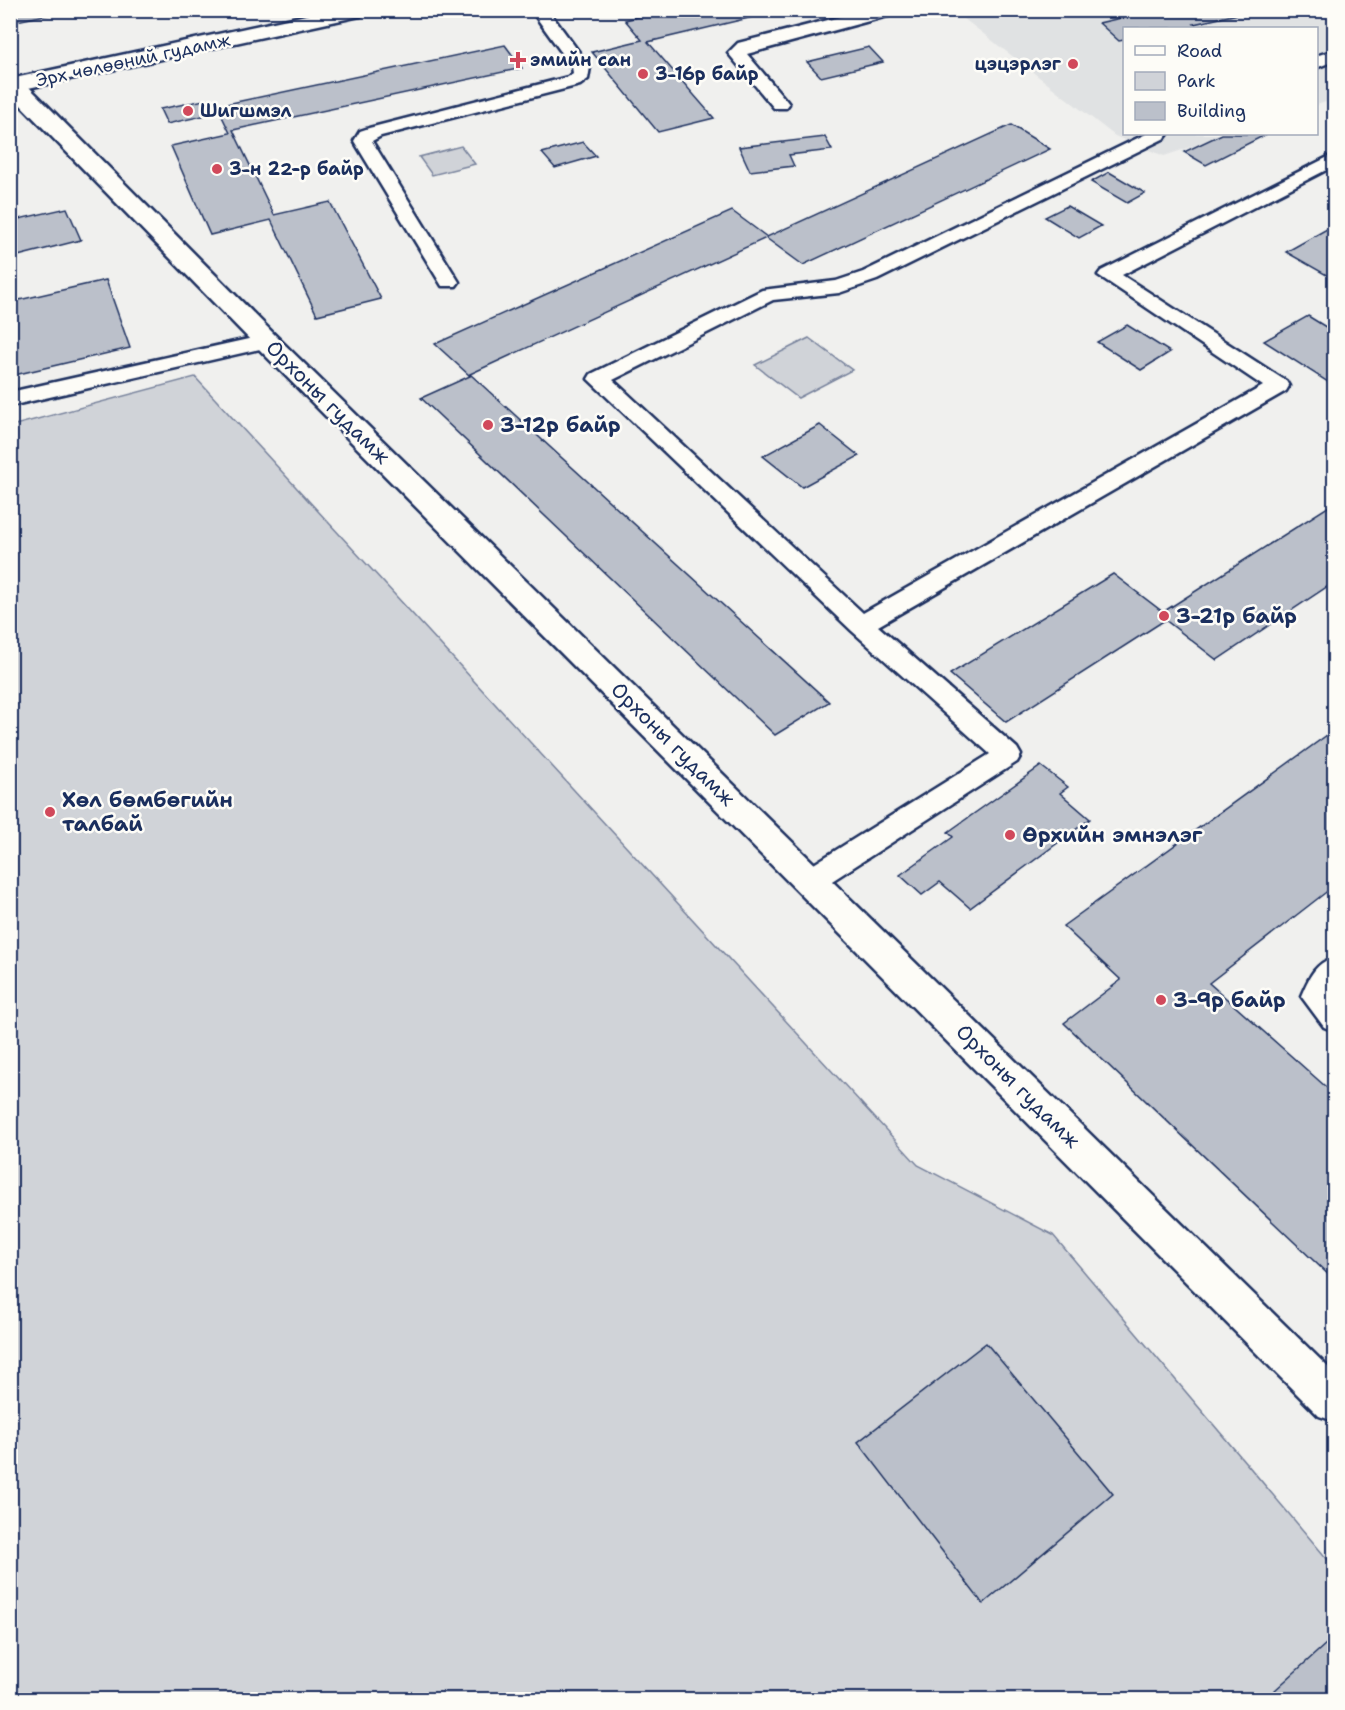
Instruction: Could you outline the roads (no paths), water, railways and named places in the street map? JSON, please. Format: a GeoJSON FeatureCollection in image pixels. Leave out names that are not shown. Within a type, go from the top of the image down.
{"type":"FeatureCollection","features":[{"type":"Feature","properties":{"kind":"street","name":"Эрх чөлөөний гудамж"},"geometry":{"type":"LineString","coordinates":[[12,86],[360,10]]}},
{"type":"Feature","properties":{"kind":"street","name":"Орхоны гудамж"},"geometry":{"type":"LineString","coordinates":[[12,86],[1335,1401]]}},
{"type":"Feature","properties":{"kind":"lane"},"geometry":{"type":"LineString","coordinates":[[449,282],[363,141],[366,135],[375,132],[574,81],[582,75],[581,67],[539,10]]}},
{"type":"Feature","properties":{"kind":"lane"},"geometry":{"type":"LineString","coordinates":[[780,104],[737,53],[744,46],[889,10]]}},
{"type":"Feature","properties":{"kind":"lane"},"geometry":{"type":"LineString","coordinates":[[1318,63],[1335,55]]}},
{"type":"Feature","properties":{"kind":"lane"},"geometry":{"type":"LineString","coordinates":[[812,880],[1008,754],[861,625],[599,379],[769,294],[839,287],[870,276],[1157,135]]}},
{"type":"Feature","properties":{"kind":"lane"},"geometry":{"type":"LineString","coordinates":[[861,625],[1278,386],[1108,275],[1335,159]]}},
{"type":"Feature","properties":{"kind":"lane"},"geometry":{"type":"LineString","coordinates":[[10,399],[266,341]]}},
{"type":"Feature","properties":{"kind":"lane"},"geometry":{"type":"LineString","coordinates":[[1335,969],[1322,980],[1315,996],[1335,1018]]}},
{"type":"Feature","properties":{"kind":"place","name":"эмийн сан"},"geometry":{"type":"Point","coordinates":[518,60]}},
{"type":"Feature","properties":{"kind":"place","name":"цэцэрлэг"},"geometry":{"type":"Point","coordinates":[1073,64]}},
{"type":"Feature","properties":{"kind":"place","name":"3-16р байр"},"geometry":{"type":"Point","coordinates":[643,74]}},
{"type":"Feature","properties":{"kind":"place","name":"Шигшмэл"},"geometry":{"type":"Point","coordinates":[188,111]}},
{"type":"Feature","properties":{"kind":"place","name":"3-н 22-р байр"},"geometry":{"type":"Point","coordinates":[217,169]}},
{"type":"Feature","properties":{"kind":"place","name":"3-12р байр"},"geometry":{"type":"Point","coordinates":[488,425]}},
{"type":"Feature","properties":{"kind":"place","name":"3-21р байр"},"geometry":{"type":"Point","coordinates":[1164,616]}},
{"type":"Feature","properties":{"kind":"place","name":"Хөл бөмбөгийн талбай"},"geometry":{"type":"Point","coordinates":[50,812]}},
{"type":"Feature","properties":{"kind":"place","name":"Өрхийн эмнэлэг"},"geometry":{"type":"Point","coordinates":[1010,835]}},
{"type":"Feature","properties":{"kind":"place","name":"3-9р байр"},"geometry":{"type":"Point","coordinates":[1161,1000]}}]}
